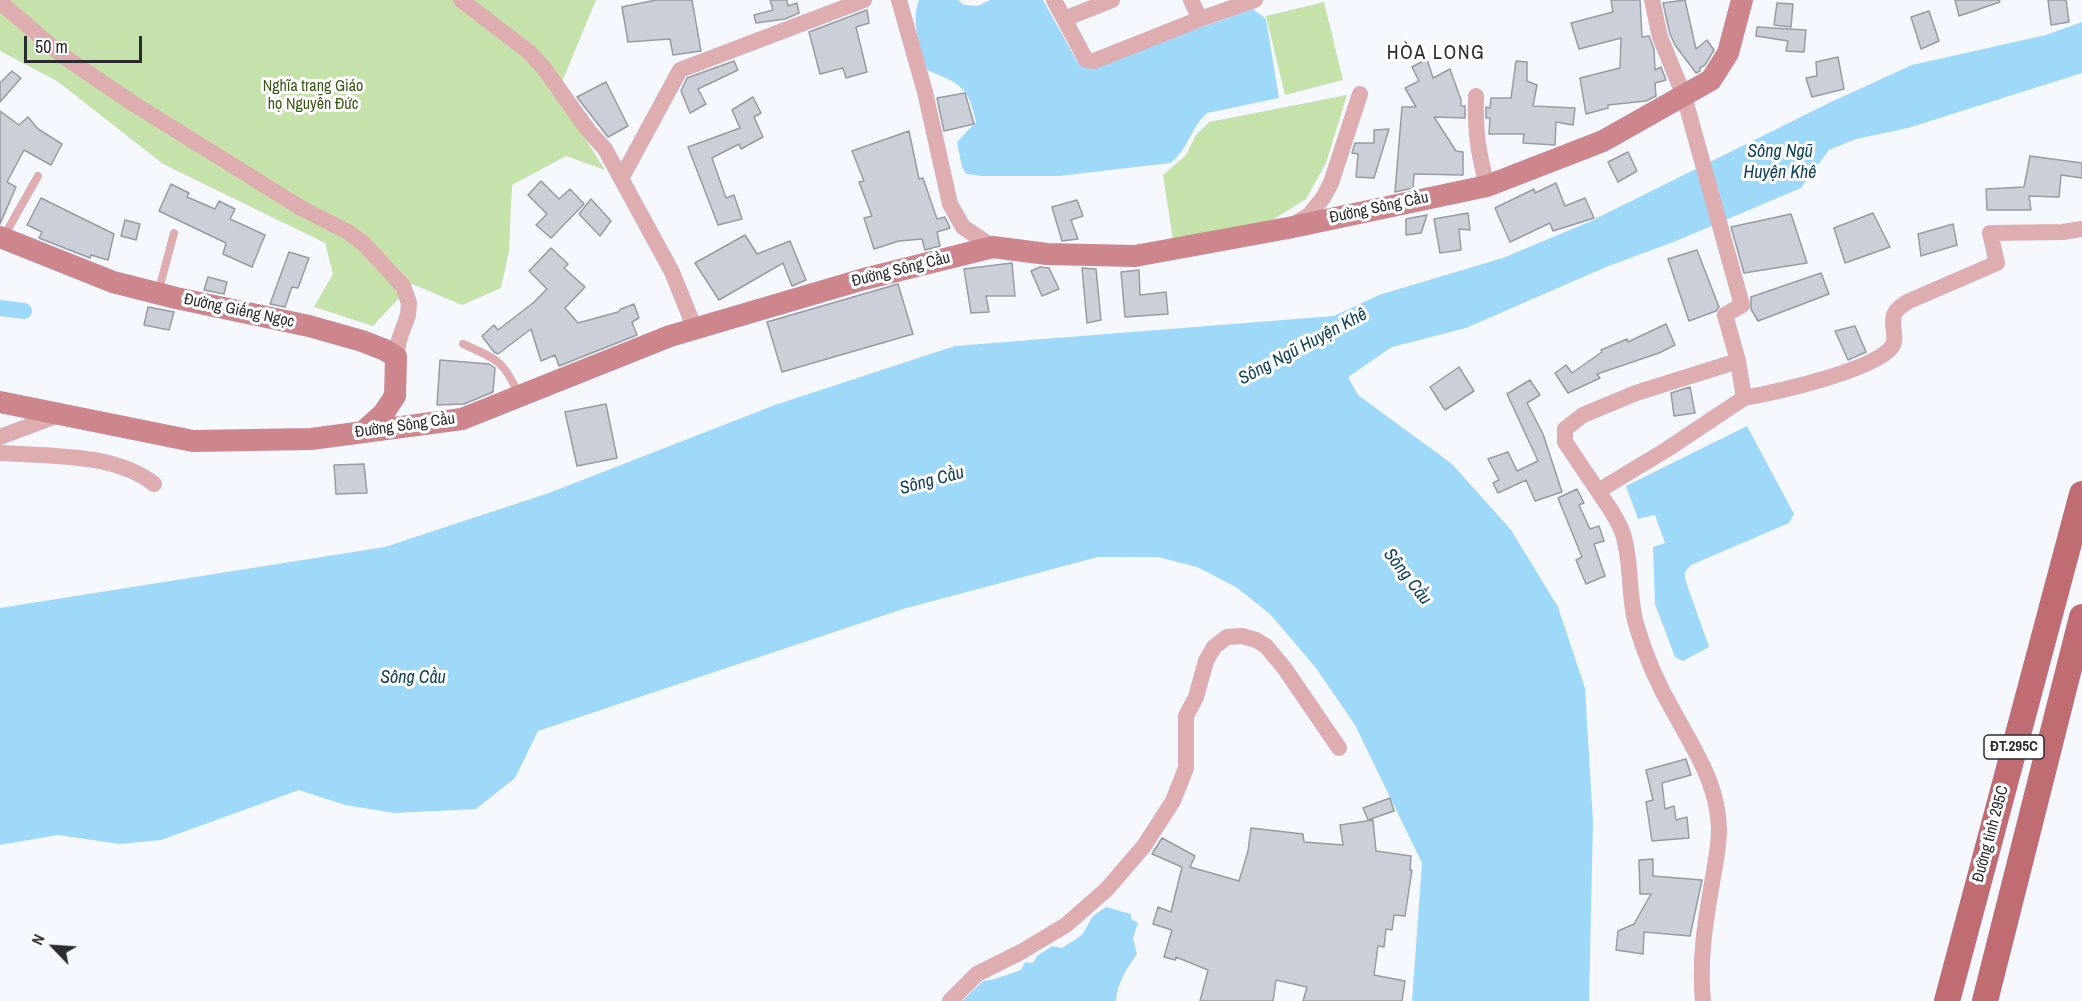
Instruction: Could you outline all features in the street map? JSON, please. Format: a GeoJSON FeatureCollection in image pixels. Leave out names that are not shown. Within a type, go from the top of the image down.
{"type":"FeatureCollection","features":[{"type":"Feature","properties":{"kind":"main road","name":"Đường Sông Cầu"},"geometry":{"type":"LineString","coordinates":[[0,402],[193,441],[311,439],[462,418],[670,336],[864,279],[993,247],[1047,254],[1135,256],[1288,228],[1487,186],[1686,106],[1711,80],[1728,53],[1742,0]]}},
{"type":"Feature","properties":{"kind":"main road","name":"Đường Giếng Ngọc"},"geometry":{"type":"LineString","coordinates":[[2,237],[113,282],[309,326],[362,341],[396,357]]}},
{"type":"Feature","properties":{"kind":"main road"},"geometry":{"type":"LineString","coordinates":[[363,432],[383,414],[395,396],[396,357]]}},
{"type":"Feature","properties":{"kind":"main road","name":"Đường tỉnh 295C"},"geometry":{"type":"LineString","coordinates":[[1947,1001],[2082,494]]}},
{"type":"Feature","properties":{"kind":"main road","name":"ĐT.295C"},"geometry":{"type":"LineString","coordinates":[[1985,1001],[2082,617]]}},
{"type":"Feature","properties":{"kind":"street"},"geometry":{"type":"LineString","coordinates":[[461,0],[507,34],[543,67],[588,130],[605,149],[672,272],[695,329]]}},
{"type":"Feature","properties":{"kind":"street"},"geometry":{"type":"LineString","coordinates":[[622,177],[680,70],[864,0]]}},
{"type":"Feature","properties":{"kind":"street"},"geometry":{"type":"LineString","coordinates":[[899,0],[925,92],[950,204],[963,227],[993,247]]}},
{"type":"Feature","properties":{"kind":"street"},"geometry":{"type":"LineString","coordinates":[[1054,0],[1086,60],[1094,61],[1200,19],[1256,0]]}},
{"type":"Feature","properties":{"kind":"street"},"geometry":{"type":"LineString","coordinates":[[1064,19],[1112,0]]}},
{"type":"Feature","properties":{"kind":"street"},"geometry":{"type":"LineString","coordinates":[[1191,0],[1200,19]]}},
{"type":"Feature","properties":{"kind":"street"},"geometry":{"type":"LineString","coordinates":[[1652,0],[1660,37],[1686,106],[1742,305],[1725,315],[1738,361],[1744,398]]}},
{"type":"Feature","properties":{"kind":"street"},"geometry":{"type":"LineString","coordinates":[[0,2],[63,56],[134,104],[301,208],[348,232],[364,244],[403,286],[409,303],[408,315],[396,357]]}},
{"type":"Feature","properties":{"kind":"street"},"geometry":{"type":"LineString","coordinates":[[1288,228],[1309,215],[1323,198],[1331,183],[1360,94]]}},
{"type":"Feature","properties":{"kind":"street"},"geometry":{"type":"LineString","coordinates":[[1476,96],[1477,147],[1487,186]]}},
{"type":"Feature","properties":{"kind":"street"},"geometry":{"type":"LineString","coordinates":[[1598,491],[1666,450],[1744,398],[1775,392],[1837,374],[1867,364],[1890,350],[1894,341],[1894,316],[1897,310],[1907,302],[1997,263],[1990,233],[2063,232],[2082,228]]}},
{"type":"Feature","properties":{"kind":"street"},"geometry":{"type":"LineString","coordinates":[[1703,1001],[1701,963],[1704,930],[1719,829],[1712,786],[1701,759],[1675,714],[1647,655],[1633,609],[1623,533],[1614,515],[1564,442],[1565,429],[1583,415],[1636,393],[1738,361]]}},
{"type":"Feature","properties":{"kind":"street"},"geometry":{"type":"LineString","coordinates":[[0,437],[61,414]]}},
{"type":"Feature","properties":{"kind":"street"},"geometry":{"type":"LineString","coordinates":[[0,453],[59,456],[108,463],[143,475],[154,484]]}},
{"type":"Feature","properties":{"kind":"street"},"geometry":{"type":"LineString","coordinates":[[950,1001],[977,974],[1021,952],[1066,925],[1107,889],[1144,846],[1173,801],[1186,768],[1186,716],[1196,697],[1206,661],[1214,647],[1227,637],[1242,636],[1266,646],[1285,669],[1339,748]]}},
{"type":"Feature","properties":{"kind":"lane"},"geometry":{"type":"LineString","coordinates":[[2,237],[38,176]]}},
{"type":"Feature","properties":{"kind":"lane"},"geometry":{"type":"LineString","coordinates":[[158,293],[174,234]]}},
{"type":"Feature","properties":{"kind":"lane"},"geometry":{"type":"LineString","coordinates":[[462,344],[493,357],[505,367],[519,395]]}},
{"type":"Feature","properties":{"kind":"green space","name":"Nghĩa trang Giáo họ Nguyễn Đức"},"geometry":{"type":"Polygon","coordinates":[[[0,0],[596,0],[557,94],[605,170],[566,156],[512,185],[509,251],[501,288],[462,305],[412,284],[373,326],[314,307],[333,274],[325,243],[163,164],[57,81],[0,51],[0,0]]]}},
{"type":"Feature","properties":{"kind":"green space"},"geometry":{"type":"Polygon","coordinates":[[[1324,2],[1343,80],[1285,95],[1266,16],[1324,2]]]}},
{"type":"Feature","properties":{"kind":"green space"},"geometry":{"type":"Polygon","coordinates":[[[1347,95],[1326,163],[1306,199],[1269,222],[1173,240],[1163,175],[1186,155],[1196,135],[1209,122],[1347,95]]]}},
{"type":"Feature","properties":{"kind":"water"},"geometry":{"type":"Polygon","coordinates":[[[919,0],[958,0],[964,5],[978,6],[990,0],[1043,0],[1078,63],[1094,65],[1253,9],[1266,19],[1279,98],[1207,113],[1181,152],[1170,163],[1059,176],[966,174],[962,167],[957,142],[976,122],[973,110],[970,100],[961,87],[927,70],[916,26],[919,0]]]}},
{"type":"Feature","properties":{"kind":"water","name":"Sông Cầu"},"geometry":{"type":"Polygon","coordinates":[[[2082,22],[2082,73],[1908,128],[1856,139],[1829,150],[1801,188],[1676,241],[1606,267],[1466,328],[1392,347],[1348,377],[1358,395],[1452,464],[1511,530],[1558,607],[1585,688],[1593,822],[1589,1001],[1412,1001],[1422,863],[1355,725],[1316,668],[1270,614],[1236,587],[1197,567],[1158,557],[1098,557],[903,609],[538,731],[515,778],[476,809],[394,813],[345,805],[299,790],[161,840],[120,844],[58,835],[0,845],[0,608],[385,547],[549,493],[775,405],[955,346],[1334,316],[1379,295],[1503,258],[1589,222],[1831,102],[1912,65],[2046,35],[2082,22]]]}},
{"type":"Feature","properties":{"kind":"water"},"geometry":{"type":"Polygon","coordinates":[[[1747,426],[1794,514],[1789,523],[1691,565],[1685,572],[1685,579],[1709,647],[1683,661],[1675,657],[1655,604],[1653,547],[1665,543],[1655,515],[1638,519],[1626,486],[1747,426]]]}},
{"type":"Feature","properties":{"kind":"water"},"geometry":{"type":"Polygon","coordinates":[[[1106,907],[1131,914],[1131,919],[1138,923],[1133,938],[1137,954],[1120,982],[1116,1001],[962,1001],[983,981],[1021,970],[1025,962],[1033,963],[1037,956],[1052,946],[1062,948],[1082,935],[1093,916],[1106,907]]]}},
{"type":"Feature","properties":{"kind":"building"},"geometry":{"type":"Polygon","coordinates":[[[656,0],[692,0],[701,51],[673,55],[670,39],[628,42],[622,7],[656,0]]]}},
{"type":"Feature","properties":{"kind":"building"},"geometry":{"type":"Polygon","coordinates":[[[770,0],[787,0],[788,6],[797,3],[799,13],[785,19],[756,23],[754,15],[773,10],[770,0]]]}},
{"type":"Feature","properties":{"kind":"building"},"geometry":{"type":"Polygon","coordinates":[[[1611,0],[1640,0],[1642,37],[1649,36],[1654,49],[1655,70],[1661,67],[1666,80],[1655,83],[1656,96],[1646,101],[1608,105],[1608,108],[1586,114],[1580,78],[1620,68],[1621,38],[1579,49],[1571,23],[1613,12],[1611,0]]]}},
{"type":"Feature","properties":{"kind":"building"},"geometry":{"type":"Polygon","coordinates":[[[1685,0],[1696,49],[1707,40],[1714,50],[1705,65],[1696,73],[1675,45],[1663,3],[1685,0]]]}},
{"type":"Feature","properties":{"kind":"building"},"geometry":{"type":"Polygon","coordinates":[[[1955,0],[1999,0],[2000,2],[1959,16],[1955,0]]]}},
{"type":"Feature","properties":{"kind":"building"},"geometry":{"type":"Polygon","coordinates":[[[2048,0],[2066,0],[2069,22],[2051,25],[2048,0]]]}},
{"type":"Feature","properties":{"kind":"building"},"geometry":{"type":"Polygon","coordinates":[[[1777,3],[1793,4],[1791,27],[1774,25],[1777,3]]]}},
{"type":"Feature","properties":{"kind":"building"},"geometry":{"type":"Polygon","coordinates":[[[867,10],[869,23],[856,27],[867,72],[846,78],[843,68],[820,74],[809,32],[867,10]]]}},
{"type":"Feature","properties":{"kind":"building"},"geometry":{"type":"Polygon","coordinates":[[[1929,11],[1939,41],[1921,49],[1911,17],[1929,11]]]}},
{"type":"Feature","properties":{"kind":"building"},"geometry":{"type":"Polygon","coordinates":[[[1757,27],[1806,30],[1804,52],[1786,51],[1788,41],[1756,36],[1757,27]]]}},
{"type":"Feature","properties":{"kind":"building"},"geometry":{"type":"Polygon","coordinates":[[[1838,57],[1844,89],[1812,97],[1806,78],[1817,76],[1816,62],[1838,57]]]}},
{"type":"Feature","properties":{"kind":"building"},"geometry":{"type":"Polygon","coordinates":[[[1427,59],[1433,78],[1450,69],[1461,106],[1465,106],[1465,118],[1434,117],[1456,151],[1463,152],[1463,175],[1414,174],[1413,188],[1395,192],[1402,107],[1416,107],[1405,88],[1419,81],[1412,67],[1427,59]]]}},
{"type":"Feature","properties":{"kind":"building"},"geometry":{"type":"Polygon","coordinates":[[[734,61],[738,70],[698,89],[706,104],[690,113],[681,91],[687,78],[734,61]]]}},
{"type":"Feature","properties":{"kind":"building"},"geometry":{"type":"Polygon","coordinates":[[[1516,61],[1527,62],[1527,81],[1537,85],[1533,106],[1575,108],[1573,125],[1556,122],[1555,145],[1523,143],[1524,134],[1489,134],[1490,118],[1486,118],[1486,107],[1490,108],[1491,98],[1511,98],[1516,61]]]}},
{"type":"Feature","properties":{"kind":"building"},"geometry":{"type":"Polygon","coordinates":[[[12,71],[21,78],[0,102],[0,83],[12,71]]]}},
{"type":"Feature","properties":{"kind":"building"},"geometry":{"type":"Polygon","coordinates":[[[606,82],[628,126],[608,137],[577,97],[606,82]]]}},
{"type":"Feature","properties":{"kind":"building"},"geometry":{"type":"Polygon","coordinates":[[[965,93],[974,124],[944,131],[937,98],[965,93]]]}},
{"type":"Feature","properties":{"kind":"building"},"geometry":{"type":"Polygon","coordinates":[[[753,97],[761,113],[754,117],[763,137],[741,149],[739,144],[712,158],[726,198],[734,195],[742,219],[718,225],[688,147],[740,128],[732,110],[753,97]]]}},
{"type":"Feature","properties":{"kind":"building"},"geometry":{"type":"Polygon","coordinates":[[[0,111],[19,125],[28,117],[38,129],[62,144],[51,165],[24,150],[7,182],[16,187],[0,224],[0,111]]]}},
{"type":"Feature","properties":{"kind":"building"},"geometry":{"type":"Polygon","coordinates":[[[1389,129],[1374,178],[1356,177],[1358,154],[1352,153],[1355,143],[1374,143],[1374,130],[1389,129]]]}},
{"type":"Feature","properties":{"kind":"building"},"geometry":{"type":"Polygon","coordinates":[[[909,131],[919,179],[923,178],[937,219],[945,217],[950,228],[937,232],[940,246],[925,250],[922,239],[899,241],[874,249],[864,218],[872,216],[859,182],[864,181],[852,151],[909,131]]]}},
{"type":"Feature","properties":{"kind":"building"},"geometry":{"type":"Polygon","coordinates":[[[1628,152],[1637,171],[1618,182],[1608,162],[1628,152]]]}},
{"type":"Feature","properties":{"kind":"building"},"geometry":{"type":"Polygon","coordinates":[[[2030,156],[2082,163],[2082,178],[2061,175],[2059,197],[2029,196],[2031,210],[1987,210],[1986,189],[2024,187],[2030,156]]]}},
{"type":"Feature","properties":{"kind":"building"},"geometry":{"type":"Polygon","coordinates":[[[541,181],[559,199],[570,189],[584,204],[551,238],[536,225],[547,214],[528,195],[541,181]]]}},
{"type":"Feature","properties":{"kind":"building"},"geometry":{"type":"Polygon","coordinates":[[[1556,183],[1565,206],[1585,198],[1594,218],[1553,231],[1550,223],[1510,242],[1495,208],[1534,189],[1535,193],[1556,183]]]}},
{"type":"Feature","properties":{"kind":"building"},"geometry":{"type":"Polygon","coordinates":[[[171,184],[189,193],[187,197],[215,209],[219,201],[235,209],[230,219],[265,235],[252,267],[223,254],[226,243],[159,211],[171,184]]]}},
{"type":"Feature","properties":{"kind":"building"},"geometry":{"type":"Polygon","coordinates":[[[41,198],[114,234],[108,260],[91,255],[90,258],[39,238],[42,232],[27,225],[41,198]]]}},
{"type":"Feature","properties":{"kind":"building"},"geometry":{"type":"Polygon","coordinates":[[[591,199],[611,221],[600,236],[579,214],[591,199]]]}},
{"type":"Feature","properties":{"kind":"building"},"geometry":{"type":"Polygon","coordinates":[[[1077,200],[1083,216],[1071,220],[1078,239],[1062,241],[1052,207],[1077,200]]]}},
{"type":"Feature","properties":{"kind":"building"},"geometry":{"type":"Polygon","coordinates":[[[1468,213],[1470,230],[1459,229],[1461,250],[1440,253],[1434,219],[1468,213]]]}},
{"type":"Feature","properties":{"kind":"building"},"geometry":{"type":"Polygon","coordinates":[[[1873,213],[1890,247],[1845,263],[1834,228],[1873,213]]]}},
{"type":"Feature","properties":{"kind":"building"},"geometry":{"type":"Polygon","coordinates":[[[1791,214],[1807,263],[1744,273],[1731,227],[1791,214]]]}},
{"type":"Feature","properties":{"kind":"building"},"geometry":{"type":"Polygon","coordinates":[[[1427,215],[1421,233],[1406,235],[1406,219],[1427,215]]]}},
{"type":"Feature","properties":{"kind":"building"},"geometry":{"type":"Polygon","coordinates":[[[125,220],[140,224],[136,240],[121,236],[125,220]]]}},
{"type":"Feature","properties":{"kind":"building"},"geometry":{"type":"Polygon","coordinates":[[[1953,224],[1957,245],[1921,256],[1918,234],[1953,224]]]}},
{"type":"Feature","properties":{"kind":"building"},"geometry":{"type":"Polygon","coordinates":[[[745,235],[757,254],[790,241],[806,280],[792,286],[783,263],[719,300],[695,263],[745,235]]]}},
{"type":"Feature","properties":{"kind":"building"},"geometry":{"type":"Polygon","coordinates":[[[551,248],[568,264],[564,268],[585,287],[565,308],[578,323],[618,312],[634,304],[639,318],[632,322],[637,335],[559,366],[555,355],[541,361],[531,329],[498,354],[494,352],[482,336],[494,325],[498,330],[547,289],[529,271],[551,248]]]}},
{"type":"Feature","properties":{"kind":"building"},"geometry":{"type":"Polygon","coordinates":[[[1697,250],[1719,307],[1716,311],[1689,321],[1668,259],[1697,250]]]}},
{"type":"Feature","properties":{"kind":"building"},"geometry":{"type":"Polygon","coordinates":[[[289,252],[309,258],[298,288],[292,287],[285,307],[270,304],[289,252]]]}},
{"type":"Feature","properties":{"kind":"building"},"geometry":{"type":"Polygon","coordinates":[[[1012,263],[1015,296],[986,296],[989,312],[971,313],[964,269],[1012,263]]]}},
{"type":"Feature","properties":{"kind":"building"},"geometry":{"type":"Polygon","coordinates":[[[1040,267],[1049,268],[1059,289],[1042,296],[1031,271],[1040,267]]]}},
{"type":"Feature","properties":{"kind":"building"},"geometry":{"type":"Polygon","coordinates":[[[1082,268],[1096,269],[1101,320],[1087,323],[1082,268]]]}},
{"type":"Feature","properties":{"kind":"building"},"geometry":{"type":"Polygon","coordinates":[[[1139,270],[1140,295],[1166,292],[1168,314],[1125,317],[1121,272],[1139,270]]]}},
{"type":"Feature","properties":{"kind":"building"},"geometry":{"type":"Polygon","coordinates":[[[1821,273],[1829,294],[1758,321],[1751,309],[1751,297],[1821,273]]]}},
{"type":"Feature","properties":{"kind":"building"},"geometry":{"type":"Polygon","coordinates":[[[208,277],[227,282],[224,294],[204,290],[208,277]]]}},
{"type":"Feature","properties":{"kind":"building"},"geometry":{"type":"Polygon","coordinates":[[[898,284],[913,334],[782,372],[767,322],[898,284]]]}},
{"type":"Feature","properties":{"kind":"building"},"geometry":{"type":"Polygon","coordinates":[[[148,307],[174,312],[169,330],[144,325],[148,307]]]}},
{"type":"Feature","properties":{"kind":"building"},"geometry":{"type":"Polygon","coordinates":[[[1666,324],[1675,345],[1659,353],[1597,374],[1600,378],[1568,393],[1555,373],[1566,365],[1572,373],[1602,352],[1601,350],[1627,339],[1628,342],[1666,324]]]}},
{"type":"Feature","properties":{"kind":"building"},"geometry":{"type":"Polygon","coordinates":[[[1855,326],[1866,352],[1848,360],[1835,331],[1855,326]]]}},
{"type":"Feature","properties":{"kind":"building"},"geometry":{"type":"Polygon","coordinates":[[[440,360],[489,364],[495,368],[493,392],[464,404],[437,405],[440,360]]]}},
{"type":"Feature","properties":{"kind":"building"},"geometry":{"type":"Polygon","coordinates":[[[1459,367],[1474,391],[1445,410],[1430,387],[1459,367]]]}},
{"type":"Feature","properties":{"kind":"building"},"geometry":{"type":"Polygon","coordinates":[[[1530,380],[1540,395],[1527,403],[1543,434],[1562,492],[1535,501],[1526,480],[1498,493],[1493,483],[1499,480],[1488,459],[1508,452],[1517,471],[1538,461],[1507,394],[1530,380]]]}},
{"type":"Feature","properties":{"kind":"building"},"geometry":{"type":"Polygon","coordinates":[[[1690,387],[1695,413],[1674,416],[1671,393],[1690,387]]]}},
{"type":"Feature","properties":{"kind":"building"},"geometry":{"type":"Polygon","coordinates":[[[606,404],[617,458],[577,466],[565,412],[606,404]]]}},
{"type":"Feature","properties":{"kind":"building"},"geometry":{"type":"Polygon","coordinates":[[[364,464],[367,493],[336,494],[334,465],[364,464]]]}},
{"type":"Feature","properties":{"kind":"building"},"geometry":{"type":"Polygon","coordinates":[[[1577,489],[1584,503],[1579,505],[1590,529],[1599,526],[1604,541],[1594,544],[1605,576],[1586,584],[1576,560],[1582,557],[1558,498],[1577,489]]]}},
{"type":"Feature","properties":{"kind":"building"},"geometry":{"type":"Polygon","coordinates":[[[1686,759],[1691,775],[1662,783],[1665,809],[1674,806],[1676,820],[1687,817],[1689,838],[1652,841],[1646,802],[1653,800],[1646,770],[1686,759]]]}},
{"type":"Feature","properties":{"kind":"building"},"geometry":{"type":"Polygon","coordinates":[[[1390,798],[1394,811],[1368,820],[1363,808],[1390,798]]]}},
{"type":"Feature","properties":{"kind":"building"},"geometry":{"type":"Polygon","coordinates":[[[1373,820],[1376,851],[1411,856],[1410,870],[1412,870],[1405,916],[1394,915],[1392,930],[1386,929],[1384,947],[1378,946],[1374,975],[1405,981],[1402,1001],[1303,1001],[1307,987],[1276,980],[1273,1001],[1200,1001],[1208,970],[1176,957],[1175,960],[1164,957],[1172,930],[1153,924],[1158,907],[1171,912],[1182,867],[1152,854],[1162,838],[1195,856],[1190,867],[1239,881],[1248,851],[1251,828],[1303,834],[1304,842],[1343,845],[1340,825],[1373,820]]]}},
{"type":"Feature","properties":{"kind":"building"},"geometry":{"type":"Polygon","coordinates":[[[1653,859],[1653,876],[1702,880],[1690,936],[1644,932],[1643,954],[1616,950],[1618,931],[1634,924],[1651,894],[1640,894],[1639,860],[1653,859]]]}},
{"type":"Feature","properties":{"kind":"waterway"},"geometry":{"type":"LineString","coordinates":[[0,308],[24,311]]}},
{"type":"Feature","properties":{"kind":"district","name":"HÒA LONG"},"geometry":{"type":"Point","coordinates":[1436,54]}},
{"type":"Feature","properties":{"kind":"water label","name":"Sông Ngũ Huyện Khê"},"geometry":{"type":"Point","coordinates":[1780,162]}},
{"type":"Feature","properties":{"kind":"water label","name":"Sông Ngũ Huyện Khê"},"geometry":{"type":"Point","coordinates":[1303,347]}}]}
